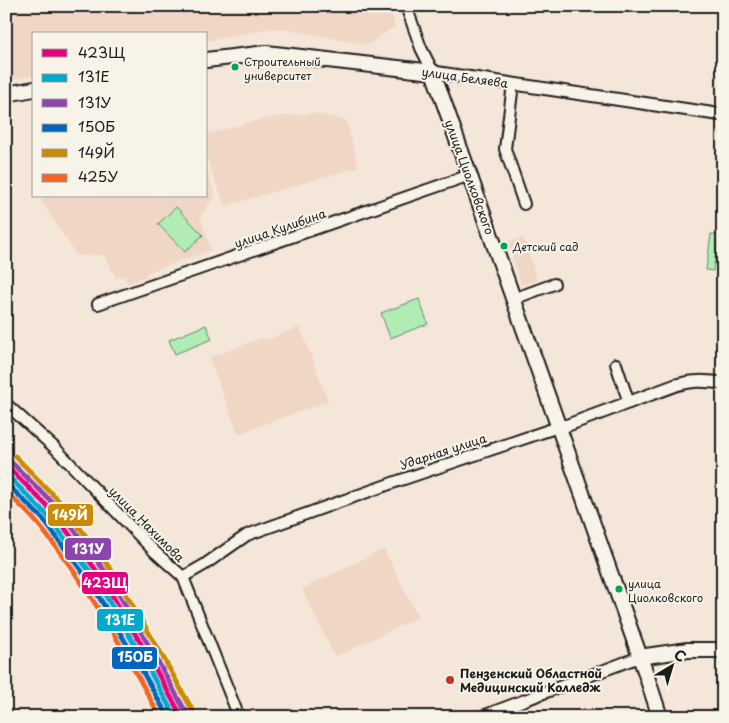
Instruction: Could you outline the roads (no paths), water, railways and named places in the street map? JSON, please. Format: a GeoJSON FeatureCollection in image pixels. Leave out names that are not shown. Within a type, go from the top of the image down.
{"type":"FeatureCollection","features":[{"type":"Feature","properties":{"kind":"main road","name":"улица Беляева"},"geometry":{"type":"LineString","coordinates":[[208,60],[266,53],[433,72]]}},
{"type":"Feature","properties":{"kind":"main road","name":"улица Циолковского"},"geometry":{"type":"LineString","coordinates":[[433,72],[660,717]]}},
{"type":"Feature","properties":{"kind":"main road"},"geometry":{"type":"LineString","coordinates":[[6,94],[32,89]]}},
{"type":"Feature","properties":{"kind":"main road"},"geometry":{"type":"LineString","coordinates":[[639,657],[688,650],[723,650]]}},
{"type":"Feature","properties":{"kind":"street","name":"улица Циолковского"},"geometry":{"type":"LineString","coordinates":[[406,6],[421,48],[433,72]]}},
{"type":"Feature","properties":{"kind":"street","name":"улица Беляева"},"geometry":{"type":"LineString","coordinates":[[433,72],[723,115]]}},
{"type":"Feature","properties":{"kind":"street"},"geometry":{"type":"LineString","coordinates":[[513,84],[504,149],[524,204]]}},
{"type":"Feature","properties":{"kind":"street","name":"улица Кулибина"},"geometry":{"type":"LineString","coordinates":[[98,304],[470,175]]}},
{"type":"Feature","properties":{"kind":"street"},"geometry":{"type":"LineString","coordinates":[[513,298],[554,284]]}},
{"type":"Feature","properties":{"kind":"street"},"geometry":{"type":"LineString","coordinates":[[616,364],[629,403]]}},
{"type":"Feature","properties":{"kind":"street","name":"Ударная улица"},"geometry":{"type":"LineString","coordinates":[[183,577],[247,535],[676,385],[690,381],[723,383]]}},
{"type":"Feature","properties":{"kind":"street","name":"улица Нахимова"},"geometry":{"type":"LineString","coordinates":[[6,404],[55,448],[155,552],[183,577],[239,717]]}},
{"type":"Feature","properties":{"kind":"street"},"geometry":{"type":"LineString","coordinates":[[480,717],[639,657]]}},
{"type":"Feature","properties":{"kind":"place","name":"Строительный университет"},"geometry":{"type":"Point","coordinates":[235,67]}},
{"type":"Feature","properties":{"kind":"place","name":"Детский сад"},"geometry":{"type":"Point","coordinates":[504,246]}},
{"type":"Feature","properties":{"kind":"place","name":"улица Циолковского"},"geometry":{"type":"Point","coordinates":[619,589]}},
{"type":"Feature","properties":{"kind":"place","name":"Пензенский Областной Медицинский Колледж"},"geometry":{"type":"Point","coordinates":[450,680]}}]}
